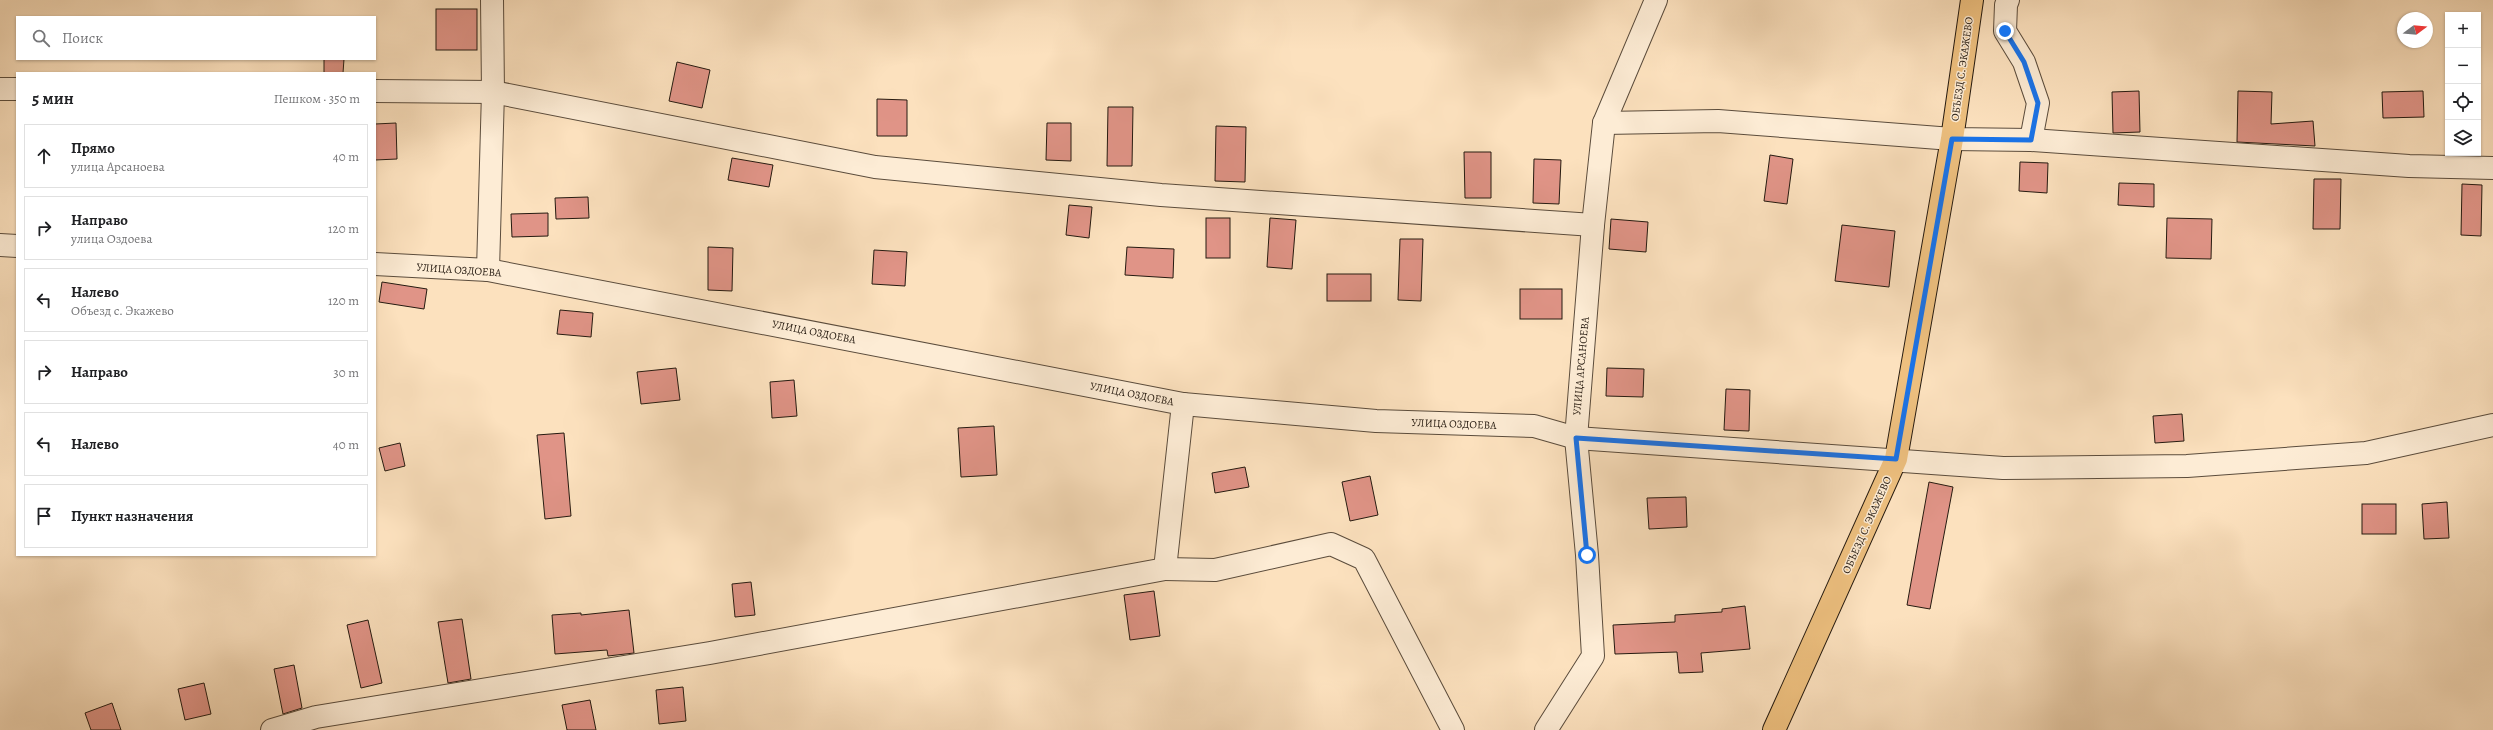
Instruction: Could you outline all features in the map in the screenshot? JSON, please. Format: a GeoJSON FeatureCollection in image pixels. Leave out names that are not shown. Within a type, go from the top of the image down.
{"type":"FeatureCollection","features":[{"type":"Feature","properties":{"kind":"main road","name":"ОБЪЕЗД С. ЭКАЖЕВО"},"geometry":{"type":"LineString","coordinates":[[1774,730],[1896,459],[1952,139],[1972,0]]}},
{"type":"Feature","properties":{"kind":"street"},"geometry":{"type":"LineString","coordinates":[[488,270],[493,92],[492,0]]}},
{"type":"Feature","properties":{"kind":"street","name":"УЛИЦА АРСАНОЕВА"},"geometry":{"type":"LineString","coordinates":[[1546,730],[1593,656],[1587,555],[1576,438],[1593,226],[1604,123],[1656,0]]}},
{"type":"Feature","properties":{"kind":"street"},"geometry":{"type":"LineString","coordinates":[[2008,0],[2006,5],[2005,31],[2024,62],[2038,103],[2031,140]]}},
{"type":"Feature","properties":{"kind":"street"},"geometry":{"type":"LineString","coordinates":[[0,89],[16,89]]}},
{"type":"Feature","properties":{"kind":"street"},"geometry":{"type":"LineString","coordinates":[[376,91],[493,92],[875,167],[1162,195],[1593,226]]}},
{"type":"Feature","properties":{"kind":"street"},"geometry":{"type":"LineString","coordinates":[[1604,123],[1718,121],[1952,139],[2031,140],[2409,166],[2493,168]]}},
{"type":"Feature","properties":{"kind":"street"},"geometry":{"type":"LineString","coordinates":[[0,245],[16,246]]}},
{"type":"Feature","properties":{"kind":"street","name":"УЛИЦА ОЗДОЕВА"},"geometry":{"type":"LineString","coordinates":[[376,264],[488,270],[1183,404],[1376,421],[1534,426],[1576,438],[1896,459],[2003,468],[2188,466],[2366,453],[2493,425]]}},
{"type":"Feature","properties":{"kind":"street"},"geometry":{"type":"LineString","coordinates":[[1165,569],[1183,404]]}},
{"type":"Feature","properties":{"kind":"street"},"geometry":{"type":"LineString","coordinates":[[272,730],[316,717],[710,653],[1165,569],[1215,570],[1331,544],[1364,559],[1453,730]]}},
{"type":"Feature","properties":{"kind":"building"},"geometry":{"type":"Polygon","coordinates":[[[436,9],[477,9],[477,50],[436,50],[436,9]]]}},
{"type":"Feature","properties":{"kind":"building"},"geometry":{"type":"Polygon","coordinates":[[[324,60],[344,60],[343,72],[324,72],[324,60]]]}},
{"type":"Feature","properties":{"kind":"building"},"geometry":{"type":"Polygon","coordinates":[[[677,62],[710,70],[702,108],[669,101],[677,62]]]}},
{"type":"Feature","properties":{"kind":"building"},"geometry":{"type":"Polygon","coordinates":[[[2139,91],[2140,132],[2113,133],[2112,92],[2139,91]]]}},
{"type":"Feature","properties":{"kind":"building"},"geometry":{"type":"Polygon","coordinates":[[[2238,91],[2272,92],[2271,124],[2313,121],[2315,146],[2237,142],[2238,91]]]}},
{"type":"Feature","properties":{"kind":"building"},"geometry":{"type":"Polygon","coordinates":[[[2423,91],[2424,117],[2383,118],[2382,92],[2423,91]]]}},
{"type":"Feature","properties":{"kind":"building"},"geometry":{"type":"Polygon","coordinates":[[[877,99],[907,100],[907,136],[877,136],[877,99]]]}},
{"type":"Feature","properties":{"kind":"building"},"geometry":{"type":"Polygon","coordinates":[[[1108,107],[1133,107],[1132,166],[1107,166],[1108,107]]]}},
{"type":"Feature","properties":{"kind":"building"},"geometry":{"type":"Polygon","coordinates":[[[396,123],[397,159],[376,160],[376,124],[396,123]]]}},
{"type":"Feature","properties":{"kind":"building"},"geometry":{"type":"Polygon","coordinates":[[[1047,123],[1071,123],[1071,161],[1046,160],[1047,123]]]}},
{"type":"Feature","properties":{"kind":"building"},"geometry":{"type":"Polygon","coordinates":[[[1216,126],[1246,127],[1245,182],[1215,181],[1216,126]]]}},
{"type":"Feature","properties":{"kind":"building"},"geometry":{"type":"Polygon","coordinates":[[[1464,152],[1491,152],[1491,198],[1465,198],[1464,152]]]}},
{"type":"Feature","properties":{"kind":"building"},"geometry":{"type":"Polygon","coordinates":[[[1770,155],[1793,159],[1787,204],[1764,201],[1770,155]]]}},
{"type":"Feature","properties":{"kind":"building"},"geometry":{"type":"Polygon","coordinates":[[[732,158],[773,165],[769,187],[728,180],[732,158]]]}},
{"type":"Feature","properties":{"kind":"building"},"geometry":{"type":"Polygon","coordinates":[[[1534,159],[1561,160],[1559,204],[1533,203],[1534,159]]]}},
{"type":"Feature","properties":{"kind":"building"},"geometry":{"type":"Polygon","coordinates":[[[2020,162],[2048,163],[2047,193],[2019,191],[2020,162]]]}},
{"type":"Feature","properties":{"kind":"building"},"geometry":{"type":"Polygon","coordinates":[[[2314,179],[2341,179],[2340,229],[2313,229],[2314,179]]]}},
{"type":"Feature","properties":{"kind":"building"},"geometry":{"type":"Polygon","coordinates":[[[2119,183],[2154,184],[2154,207],[2118,205],[2119,183]]]}},
{"type":"Feature","properties":{"kind":"building"},"geometry":{"type":"Polygon","coordinates":[[[2462,184],[2482,185],[2481,236],[2461,235],[2462,184]]]}},
{"type":"Feature","properties":{"kind":"building"},"geometry":{"type":"Polygon","coordinates":[[[588,197],[589,218],[556,219],[555,198],[588,197]]]}},
{"type":"Feature","properties":{"kind":"building"},"geometry":{"type":"Polygon","coordinates":[[[1069,205],[1092,207],[1089,238],[1066,235],[1069,205]]]}},
{"type":"Feature","properties":{"kind":"building"},"geometry":{"type":"Polygon","coordinates":[[[548,213],[548,236],[512,237],[511,214],[548,213]]]}},
{"type":"Feature","properties":{"kind":"building"},"geometry":{"type":"Polygon","coordinates":[[[1206,218],[1230,218],[1230,258],[1206,258],[1206,218]]]}},
{"type":"Feature","properties":{"kind":"building"},"geometry":{"type":"Polygon","coordinates":[[[1270,218],[1296,220],[1292,269],[1267,267],[1270,218]]]}},
{"type":"Feature","properties":{"kind":"building"},"geometry":{"type":"Polygon","coordinates":[[[2167,218],[2212,219],[2211,259],[2166,258],[2167,218]]]}},
{"type":"Feature","properties":{"kind":"building"},"geometry":{"type":"Polygon","coordinates":[[[1611,219],[1648,222],[1646,252],[1609,249],[1611,219]]]}},
{"type":"Feature","properties":{"kind":"building"},"geometry":{"type":"Polygon","coordinates":[[[1842,225],[1895,231],[1889,287],[1835,281],[1842,225]]]}},
{"type":"Feature","properties":{"kind":"building"},"geometry":{"type":"Polygon","coordinates":[[[1400,239],[1423,239],[1421,301],[1398,300],[1400,239]]]}},
{"type":"Feature","properties":{"kind":"building"},"geometry":{"type":"Polygon","coordinates":[[[708,247],[733,248],[732,291],[708,290],[708,247]]]}},
{"type":"Feature","properties":{"kind":"building"},"geometry":{"type":"Polygon","coordinates":[[[1127,247],[1174,249],[1173,278],[1125,275],[1127,247]]]}},
{"type":"Feature","properties":{"kind":"building"},"geometry":{"type":"Polygon","coordinates":[[[874,250],[907,252],[905,286],[872,284],[874,250]]]}},
{"type":"Feature","properties":{"kind":"building"},"geometry":{"type":"Polygon","coordinates":[[[1327,274],[1371,274],[1371,301],[1327,301],[1327,274]]]}},
{"type":"Feature","properties":{"kind":"building"},"geometry":{"type":"Polygon","coordinates":[[[382,282],[427,289],[424,309],[379,302],[382,282]]]}},
{"type":"Feature","properties":{"kind":"building"},"geometry":{"type":"Polygon","coordinates":[[[1520,289],[1562,289],[1562,319],[1520,319],[1520,289]]]}},
{"type":"Feature","properties":{"kind":"building"},"geometry":{"type":"Polygon","coordinates":[[[560,310],[593,313],[591,337],[557,334],[560,310]]]}},
{"type":"Feature","properties":{"kind":"building"},"geometry":{"type":"Polygon","coordinates":[[[676,368],[680,400],[641,404],[637,372],[676,368]]]}},
{"type":"Feature","properties":{"kind":"building"},"geometry":{"type":"Polygon","coordinates":[[[1607,368],[1644,369],[1643,397],[1606,396],[1607,368]]]}},
{"type":"Feature","properties":{"kind":"building"},"geometry":{"type":"Polygon","coordinates":[[[794,380],[797,416],[772,418],[770,382],[794,380]]]}},
{"type":"Feature","properties":{"kind":"building"},"geometry":{"type":"Polygon","coordinates":[[[1726,389],[1750,390],[1749,431],[1724,430],[1726,389]]]}},
{"type":"Feature","properties":{"kind":"building"},"geometry":{"type":"Polygon","coordinates":[[[2182,414],[2184,441],[2155,443],[2153,416],[2182,414]]]}},
{"type":"Feature","properties":{"kind":"building"},"geometry":{"type":"Polygon","coordinates":[[[994,426],[997,475],[961,477],[958,428],[994,426]]]}},
{"type":"Feature","properties":{"kind":"building"},"geometry":{"type":"Polygon","coordinates":[[[564,433],[571,516],[545,519],[537,435],[564,433]]]}},
{"type":"Feature","properties":{"kind":"building"},"geometry":{"type":"Polygon","coordinates":[[[400,443],[405,466],[385,471],[379,448],[400,443]]]}},
{"type":"Feature","properties":{"kind":"building"},"geometry":{"type":"Polygon","coordinates":[[[1245,467],[1249,487],[1215,493],[1212,473],[1245,467]]]}},
{"type":"Feature","properties":{"kind":"building"},"geometry":{"type":"Polygon","coordinates":[[[1370,476],[1378,515],[1350,521],[1342,482],[1370,476]]]}},
{"type":"Feature","properties":{"kind":"building"},"geometry":{"type":"Polygon","coordinates":[[[1929,482],[1953,487],[1930,609],[1907,605],[1929,482]]]}},
{"type":"Feature","properties":{"kind":"building"},"geometry":{"type":"Polygon","coordinates":[[[1686,497],[1687,527],[1649,529],[1647,498],[1686,497]]]}},
{"type":"Feature","properties":{"kind":"building"},"geometry":{"type":"Polygon","coordinates":[[[2447,502],[2449,538],[2424,539],[2422,504],[2447,502]]]}},
{"type":"Feature","properties":{"kind":"building"},"geometry":{"type":"Polygon","coordinates":[[[2362,504],[2396,504],[2396,534],[2362,534],[2362,504]]]}},
{"type":"Feature","properties":{"kind":"building"},"geometry":{"type":"Polygon","coordinates":[[[751,582],[755,615],[735,617],[732,584],[751,582]]]}},
{"type":"Feature","properties":{"kind":"building"},"geometry":{"type":"Polygon","coordinates":[[[1154,591],[1160,636],[1130,640],[1124,595],[1154,591]]]}},
{"type":"Feature","properties":{"kind":"building"},"geometry":{"type":"Polygon","coordinates":[[[1745,606],[1750,649],[1701,653],[1703,672],[1679,673],[1677,652],[1615,654],[1613,625],[1675,622],[1675,615],[1722,612],[1722,609],[1745,606]]]}},
{"type":"Feature","properties":{"kind":"building"},"geometry":{"type":"Polygon","coordinates":[[[629,610],[634,653],[608,656],[607,650],[555,654],[552,615],[581,613],[581,615],[629,610]]]}},
{"type":"Feature","properties":{"kind":"building"},"geometry":{"type":"Polygon","coordinates":[[[462,619],[471,679],[448,683],[438,622],[462,619]]]}},
{"type":"Feature","properties":{"kind":"building"},"geometry":{"type":"Polygon","coordinates":[[[368,620],[382,683],[361,688],[347,625],[368,620]]]}},
{"type":"Feature","properties":{"kind":"building"},"geometry":{"type":"Polygon","coordinates":[[[294,665],[302,708],[283,714],[274,669],[294,665]]]}},
{"type":"Feature","properties":{"kind":"building"},"geometry":{"type":"Polygon","coordinates":[[[204,683],[211,714],[185,720],[178,689],[204,683]]]}},
{"type":"Feature","properties":{"kind":"building"},"geometry":{"type":"Polygon","coordinates":[[[683,687],[686,721],[659,724],[656,690],[683,687]]]}},
{"type":"Feature","properties":{"kind":"building"},"geometry":{"type":"Polygon","coordinates":[[[590,700],[596,730],[567,730],[562,705],[590,700]]]}},
{"type":"Feature","properties":{"kind":"building"},"geometry":{"type":"Polygon","coordinates":[[[112,703],[121,730],[91,730],[85,713],[112,703]]]}},
{"type":"Feature","properties":{"kind":"route"},"geometry":{"type":"LineString","coordinates":[[1587,555],[1576,438],[1896,459],[1952,139],[2031,140],[2038,103],[2024,62],[2005,31]]}}]}
